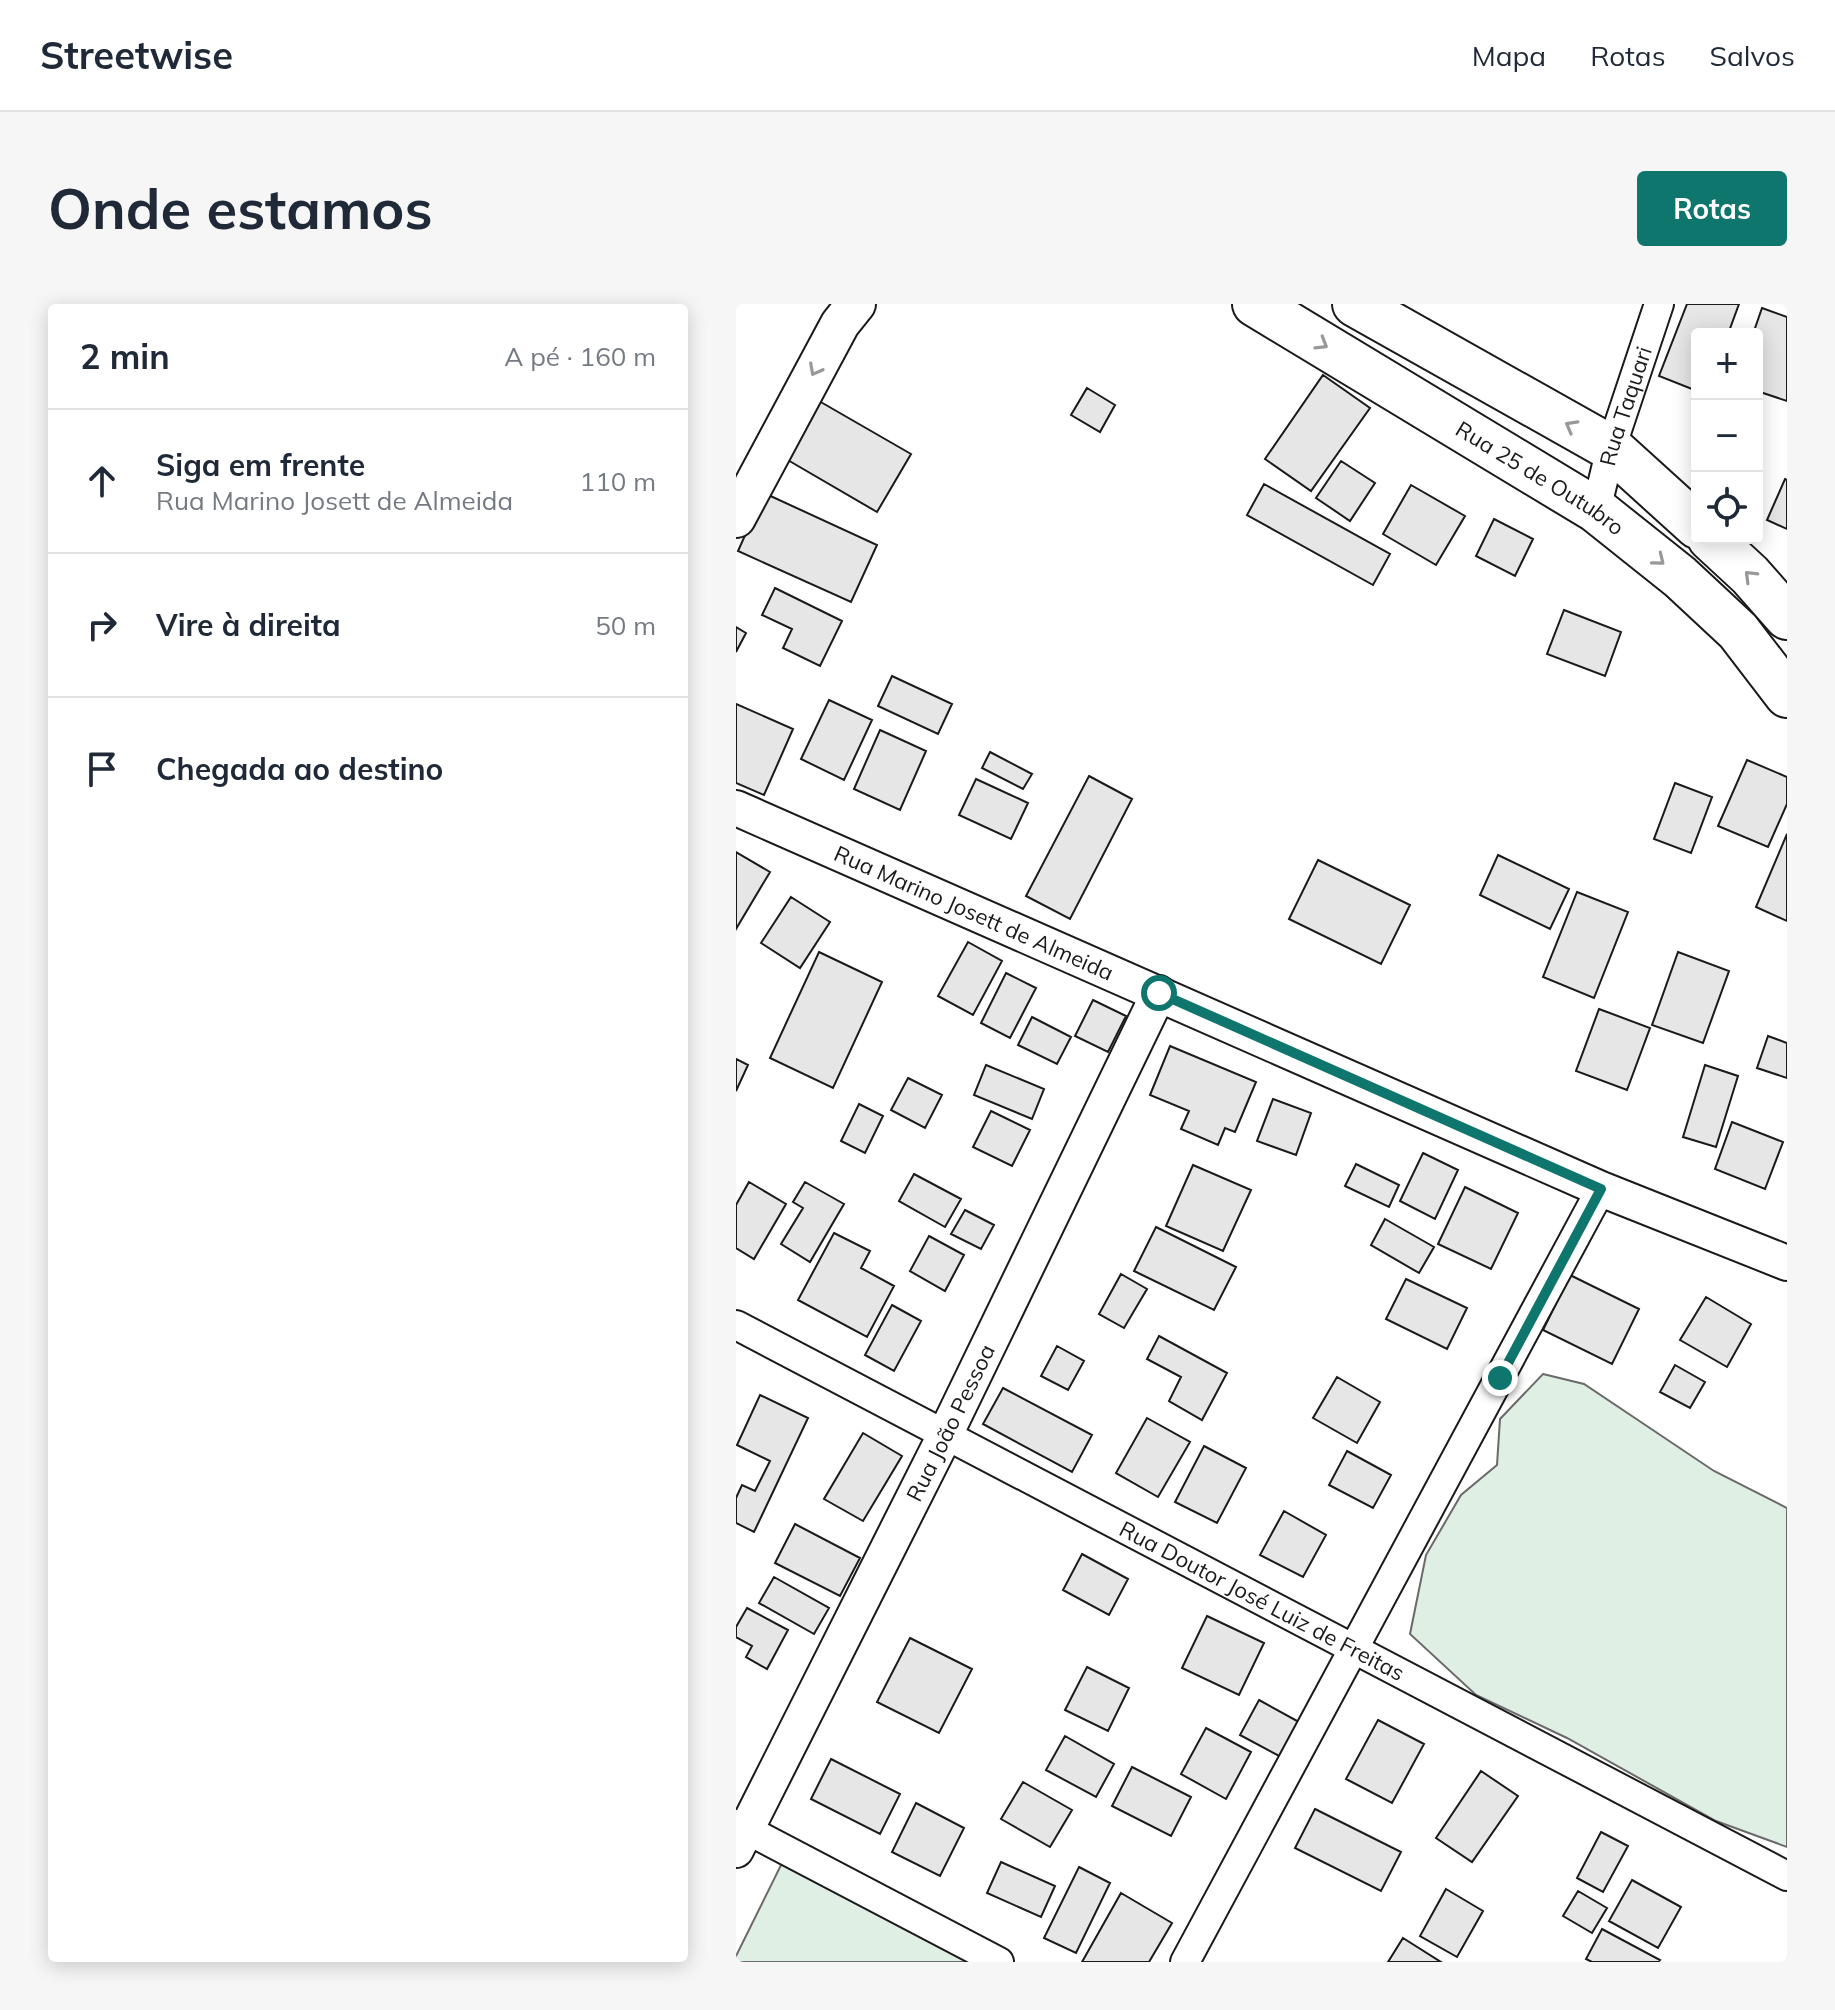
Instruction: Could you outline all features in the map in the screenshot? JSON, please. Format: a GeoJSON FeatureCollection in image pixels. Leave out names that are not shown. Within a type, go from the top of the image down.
{"type":"FeatureCollection","features":[{"type":"Feature","properties":{"kind":"main road"},"geometry":{"type":"LineString","coordinates":[[736,518],[840,324],[856,304]]}},
{"type":"Feature","properties":{"kind":"main road","name":"Rua 25 de Outubro"},"geometry":{"type":"LineString","coordinates":[[1255,304],[1596,510],[1680,577],[1738,631],[1787,695]]}},
{"type":"Feature","properties":{"kind":"main road"},"geometry":{"type":"LineString","coordinates":[[1355,304],[1611,448],[1691,521]]}},
{"type":"Feature","properties":{"kind":"main road"},"geometry":{"type":"LineString","coordinates":[[1716,544],[1750,575],[1787,617]]}},
{"type":"Feature","properties":{"kind":"street","name":"Rua Taquari"},"geometry":{"type":"LineString","coordinates":[[1596,510],[1611,448],[1659,304]]}},
{"type":"Feature","properties":{"kind":"street","name":"Rua Marino Josett de Almeida"},"geometry":{"type":"LineString","coordinates":[[736,808],[1601,1189],[1787,1263]]}},
{"type":"Feature","properties":{"kind":"street","name":"Rua João Pessoa"},"geometry":{"type":"LineString","coordinates":[[739,1834],[944,1437],[1159,993]]}},
{"type":"Feature","properties":{"kind":"street"},"geometry":{"type":"LineString","coordinates":[[1185,1962],[1601,1189]]}},
{"type":"Feature","properties":{"kind":"street","name":"Rua Doutor José Luiz de Freitas"},"geometry":{"type":"LineString","coordinates":[[736,1325],[944,1437],[1787,1876]]}},
{"type":"Feature","properties":{"kind":"street"},"geometry":{"type":"LineString","coordinates":[[739,1834],[999,1962]]}},
{"type":"Feature","properties":{"kind":"green space"},"geometry":{"type":"Polygon","coordinates":[[[1543,1374],[1584,1384],[1714,1471],[1787,1508],[1787,1847],[1716,1821],[1567,1738],[1476,1695],[1410,1634],[1426,1555],[1461,1495],[1497,1465],[1500,1419],[1543,1374]]]}},
{"type":"Feature","properties":{"kind":"green space"},"geometry":{"type":"Polygon","coordinates":[[[782,1863],[976,1962],[736,1962],[736,1956],[782,1863]]]}},
{"type":"Feature","properties":{"kind":"building"},"geometry":{"type":"Polygon","coordinates":[[[1687,304],[1739,304],[1730,328],[1691,328],[1691,389],[1659,376],[1687,304]]]}},
{"type":"Feature","properties":{"kind":"building"},"geometry":{"type":"Polygon","coordinates":[[[1762,308],[1787,317],[1787,401],[1763,393],[1763,328],[1755,328],[1762,308]]]}},
{"type":"Feature","properties":{"kind":"building"},"geometry":{"type":"Polygon","coordinates":[[[1323,375],[1370,408],[1311,491],[1265,459],[1323,375]]]}},
{"type":"Feature","properties":{"kind":"building"},"geometry":{"type":"Polygon","coordinates":[[[1087,388],[1115,405],[1100,432],[1071,415],[1087,388]]]}},
{"type":"Feature","properties":{"kind":"building"},"geometry":{"type":"Polygon","coordinates":[[[819,401],[911,454],[877,512],[786,459],[819,401]]]}},
{"type":"Feature","properties":{"kind":"building"},"geometry":{"type":"Polygon","coordinates":[[[1341,461],[1375,483],[1350,521],[1316,498],[1341,461]]]}},
{"type":"Feature","properties":{"kind":"building"},"geometry":{"type":"Polygon","coordinates":[[[1787,480],[1787,529],[1767,520],[1787,480]]]}},
{"type":"Feature","properties":{"kind":"building"},"geometry":{"type":"Polygon","coordinates":[[[1264,484],[1390,554],[1373,585],[1247,515],[1264,484]]]}},
{"type":"Feature","properties":{"kind":"building"},"geometry":{"type":"Polygon","coordinates":[[[1411,485],[1465,516],[1436,565],[1383,534],[1411,485]]]}},
{"type":"Feature","properties":{"kind":"building"},"geometry":{"type":"Polygon","coordinates":[[[764,493],[877,545],[851,602],[738,551],[764,493]]]}},
{"type":"Feature","properties":{"kind":"building"},"geometry":{"type":"Polygon","coordinates":[[[1494,519],[1533,539],[1515,576],[1476,556],[1494,519]]]}},
{"type":"Feature","properties":{"kind":"building"},"geometry":{"type":"Polygon","coordinates":[[[775,588],[842,621],[820,666],[783,648],[792,629],[762,615],[775,588]]]}},
{"type":"Feature","properties":{"kind":"building"},"geometry":{"type":"Polygon","coordinates":[[[1564,610],[1621,632],[1605,676],[1547,654],[1564,610]]]}},
{"type":"Feature","properties":{"kind":"building"},"geometry":{"type":"Polygon","coordinates":[[[736,627],[746,633],[736,652],[736,627]]]}},
{"type":"Feature","properties":{"kind":"building"},"geometry":{"type":"Polygon","coordinates":[[[892,676],[952,704],[938,734],[878,706],[892,676]]]}},
{"type":"Feature","properties":{"kind":"building"},"geometry":{"type":"Polygon","coordinates":[[[829,700],[872,720],[844,780],[801,759],[829,700]]]}},
{"type":"Feature","properties":{"kind":"building"},"geometry":{"type":"Polygon","coordinates":[[[736,704],[793,729],[764,795],[736,783],[736,704]]]}},
{"type":"Feature","properties":{"kind":"building"},"geometry":{"type":"Polygon","coordinates":[[[880,730],[926,751],[900,810],[854,789],[880,730]]]}},
{"type":"Feature","properties":{"kind":"building"},"geometry":{"type":"Polygon","coordinates":[[[990,752],[1032,774],[1023,789],[982,768],[990,752]]]}},
{"type":"Feature","properties":{"kind":"building"},"geometry":{"type":"Polygon","coordinates":[[[1747,760],[1787,777],[1787,804],[1768,847],[1718,826],[1747,760]]]}},
{"type":"Feature","properties":{"kind":"building"},"geometry":{"type":"Polygon","coordinates":[[[1089,776],[1132,799],[1070,919],[1026,896],[1089,776]]]}},
{"type":"Feature","properties":{"kind":"building"},"geometry":{"type":"Polygon","coordinates":[[[976,779],[1028,803],[1011,839],[959,815],[976,779]]]}},
{"type":"Feature","properties":{"kind":"building"},"geometry":{"type":"Polygon","coordinates":[[[1675,783],[1712,797],[1691,853],[1654,839],[1675,783]]]}},
{"type":"Feature","properties":{"kind":"building"},"geometry":{"type":"Polygon","coordinates":[[[1787,834],[1787,921],[1756,907],[1787,834]]]}},
{"type":"Feature","properties":{"kind":"building"},"geometry":{"type":"Polygon","coordinates":[[[736,852],[770,872],[736,929],[736,852]]]}},
{"type":"Feature","properties":{"kind":"building"},"geometry":{"type":"Polygon","coordinates":[[[1498,855],[1569,889],[1550,929],[1480,895],[1498,855]]]}},
{"type":"Feature","properties":{"kind":"building"},"geometry":{"type":"Polygon","coordinates":[[[1318,860],[1410,905],[1381,964],[1289,919],[1318,860]]]}},
{"type":"Feature","properties":{"kind":"building"},"geometry":{"type":"Polygon","coordinates":[[[1577,892],[1628,912],[1594,998],[1543,977],[1577,892]]]}},
{"type":"Feature","properties":{"kind":"building"},"geometry":{"type":"Polygon","coordinates":[[[791,897],[830,922],[800,968],[761,943],[791,897]]]}},
{"type":"Feature","properties":{"kind":"building"},"geometry":{"type":"Polygon","coordinates":[[[968,942],[1002,961],[973,1015],[938,996],[968,942]]]}},
{"type":"Feature","properties":{"kind":"building"},"geometry":{"type":"Polygon","coordinates":[[[819,952],[882,982],[833,1088],[770,1058],[819,952]]]}},
{"type":"Feature","properties":{"kind":"building"},"geometry":{"type":"Polygon","coordinates":[[[1678,952],[1729,971],[1703,1043],[1652,1025],[1678,952]]]}},
{"type":"Feature","properties":{"kind":"building"},"geometry":{"type":"Polygon","coordinates":[[[1006,973],[1036,988],[1010,1038],[981,1023],[1006,973]]]}},
{"type":"Feature","properties":{"kind":"building"},"geometry":{"type":"Polygon","coordinates":[[[1093,1000],[1126,1016],[1108,1052],[1075,1036],[1093,1000]]]}},
{"type":"Feature","properties":{"kind":"building"},"geometry":{"type":"Polygon","coordinates":[[[1599,1009],[1650,1028],[1627,1090],[1576,1071],[1599,1009]]]}},
{"type":"Feature","properties":{"kind":"building"},"geometry":{"type":"Polygon","coordinates":[[[1032,1017],[1071,1037],[1057,1064],[1018,1045],[1032,1017]]]}},
{"type":"Feature","properties":{"kind":"building"},"geometry":{"type":"Polygon","coordinates":[[[1768,1036],[1787,1043],[1787,1078],[1757,1068],[1768,1036]]]}},
{"type":"Feature","properties":{"kind":"building"},"geometry":{"type":"Polygon","coordinates":[[[1170,1046],[1256,1082],[1235,1132],[1225,1128],[1218,1145],[1181,1129],[1189,1111],[1150,1095],[1170,1046]]]}},
{"type":"Feature","properties":{"kind":"building"},"geometry":{"type":"Polygon","coordinates":[[[736,1059],[748,1065],[736,1091],[736,1059]]]}},
{"type":"Feature","properties":{"kind":"building"},"geometry":{"type":"Polygon","coordinates":[[[986,1065],[1044,1089],[1032,1119],[974,1095],[986,1065]]]}},
{"type":"Feature","properties":{"kind":"building"},"geometry":{"type":"Polygon","coordinates":[[[1705,1065],[1738,1076],[1716,1147],[1683,1137],[1705,1065]]]}},
{"type":"Feature","properties":{"kind":"building"},"geometry":{"type":"Polygon","coordinates":[[[908,1078],[942,1095],[925,1128],[891,1110],[908,1078]]]}},
{"type":"Feature","properties":{"kind":"building"},"geometry":{"type":"Polygon","coordinates":[[[1273,1099],[1311,1113],[1296,1155],[1257,1141],[1273,1099]]]}},
{"type":"Feature","properties":{"kind":"building"},"geometry":{"type":"Polygon","coordinates":[[[859,1104],[883,1116],[865,1153],[841,1141],[859,1104]]]}},
{"type":"Feature","properties":{"kind":"building"},"geometry":{"type":"Polygon","coordinates":[[[991,1111],[1030,1130],[1012,1166],[973,1147],[991,1111]]]}},
{"type":"Feature","properties":{"kind":"building"},"geometry":{"type":"Polygon","coordinates":[[[1732,1122],[1783,1142],[1765,1189],[1715,1169],[1732,1122]]]}},
{"type":"Feature","properties":{"kind":"building"},"geometry":{"type":"Polygon","coordinates":[[[1423,1153],[1458,1170],[1435,1219],[1400,1201],[1423,1153]]]}},
{"type":"Feature","properties":{"kind":"building"},"geometry":{"type":"Polygon","coordinates":[[[1356,1164],[1399,1185],[1389,1207],[1345,1186],[1356,1164]]]}},
{"type":"Feature","properties":{"kind":"building"},"geometry":{"type":"Polygon","coordinates":[[[1193,1165],[1251,1190],[1223,1251],[1166,1226],[1193,1165]]]}},
{"type":"Feature","properties":{"kind":"building"},"geometry":{"type":"Polygon","coordinates":[[[914,1174],[961,1199],[945,1227],[899,1201],[914,1174]]]}},
{"type":"Feature","properties":{"kind":"building"},"geometry":{"type":"Polygon","coordinates":[[[749,1182],[786,1204],[754,1259],[736,1248],[736,1205],[749,1182]]]}},
{"type":"Feature","properties":{"kind":"building"},"geometry":{"type":"Polygon","coordinates":[[[805,1182],[844,1204],[810,1262],[781,1244],[803,1208],[793,1202],[805,1182]]]}},
{"type":"Feature","properties":{"kind":"building"},"geometry":{"type":"Polygon","coordinates":[[[1465,1187],[1518,1213],[1491,1269],[1438,1244],[1465,1187]]]}},
{"type":"Feature","properties":{"kind":"building"},"geometry":{"type":"Polygon","coordinates":[[[965,1210],[994,1225],[981,1249],[951,1234],[965,1210]]]}},
{"type":"Feature","properties":{"kind":"building"},"geometry":{"type":"Polygon","coordinates":[[[1385,1219],[1434,1247],[1419,1273],[1371,1245],[1385,1219]]]}},
{"type":"Feature","properties":{"kind":"building"},"geometry":{"type":"Polygon","coordinates":[[[1156,1227],[1236,1267],[1214,1310],[1134,1271],[1156,1227]]]}},
{"type":"Feature","properties":{"kind":"building"},"geometry":{"type":"Polygon","coordinates":[[[834,1233],[870,1251],[861,1268],[894,1286],[867,1337],[798,1300],[834,1233]]]}},
{"type":"Feature","properties":{"kind":"building"},"geometry":{"type":"Polygon","coordinates":[[[929,1236],[964,1255],[945,1291],[910,1271],[929,1236]]]}},
{"type":"Feature","properties":{"kind":"building"},"geometry":{"type":"Polygon","coordinates":[[[1121,1274],[1147,1289],[1124,1328],[1099,1314],[1121,1274]]]}},
{"type":"Feature","properties":{"kind":"building"},"geometry":{"type":"Polygon","coordinates":[[[1570,1275],[1639,1309],[1612,1364],[1543,1330],[1570,1275]]]}},
{"type":"Feature","properties":{"kind":"building"},"geometry":{"type":"Polygon","coordinates":[[[1406,1279],[1467,1308],[1447,1349],[1386,1319],[1406,1279]]]}},
{"type":"Feature","properties":{"kind":"building"},"geometry":{"type":"Polygon","coordinates":[[[1706,1297],[1751,1324],[1727,1367],[1680,1340],[1706,1297]]]}},
{"type":"Feature","properties":{"kind":"building"},"geometry":{"type":"Polygon","coordinates":[[[892,1305],[921,1321],[894,1371],[865,1355],[892,1305]]]}},
{"type":"Feature","properties":{"kind":"building"},"geometry":{"type":"Polygon","coordinates":[[[1159,1336],[1227,1373],[1202,1420],[1169,1401],[1181,1377],[1147,1359],[1159,1336]]]}},
{"type":"Feature","properties":{"kind":"building"},"geometry":{"type":"Polygon","coordinates":[[[1057,1346],[1084,1361],[1068,1390],[1041,1376],[1057,1346]]]}},
{"type":"Feature","properties":{"kind":"building"},"geometry":{"type":"Polygon","coordinates":[[[1675,1365],[1705,1382],[1690,1408],[1660,1392],[1675,1365]]]}},
{"type":"Feature","properties":{"kind":"building"},"geometry":{"type":"Polygon","coordinates":[[[1337,1377],[1380,1402],[1357,1443],[1313,1418],[1337,1377]]]}},
{"type":"Feature","properties":{"kind":"building"},"geometry":{"type":"Polygon","coordinates":[[[1003,1388],[1092,1435],[1072,1472],[983,1424],[1003,1388]]]}},
{"type":"Feature","properties":{"kind":"building"},"geometry":{"type":"Polygon","coordinates":[[[760,1395],[808,1418],[754,1532],[736,1523],[736,1498],[742,1485],[755,1491],[770,1461],[737,1445],[760,1395]]]}},
{"type":"Feature","properties":{"kind":"building"},"geometry":{"type":"Polygon","coordinates":[[[1147,1418],[1190,1442],[1158,1497],[1116,1473],[1147,1418]]]}},
{"type":"Feature","properties":{"kind":"building"},"geometry":{"type":"Polygon","coordinates":[[[863,1433],[902,1456],[863,1521],[824,1499],[863,1433]]]}},
{"type":"Feature","properties":{"kind":"building"},"geometry":{"type":"Polygon","coordinates":[[[1204,1446],[1246,1468],[1217,1523],[1175,1502],[1204,1446]]]}},
{"type":"Feature","properties":{"kind":"building"},"geometry":{"type":"Polygon","coordinates":[[[1347,1451],[1391,1475],[1373,1508],[1329,1485],[1347,1451]]]}},
{"type":"Feature","properties":{"kind":"building"},"geometry":{"type":"Polygon","coordinates":[[[1284,1511],[1326,1535],[1303,1577],[1260,1555],[1284,1511]]]}},
{"type":"Feature","properties":{"kind":"building"},"geometry":{"type":"Polygon","coordinates":[[[795,1524],[860,1558],[840,1596],[775,1563],[795,1524]]]}},
{"type":"Feature","properties":{"kind":"building"},"geometry":{"type":"Polygon","coordinates":[[[1082,1554],[1128,1579],[1109,1615],[1063,1590],[1082,1554]]]}},
{"type":"Feature","properties":{"kind":"building"},"geometry":{"type":"Polygon","coordinates":[[[774,1577],[829,1608],[814,1634],[759,1603],[774,1577]]]}},
{"type":"Feature","properties":{"kind":"building"},"geometry":{"type":"Polygon","coordinates":[[[747,1608],[788,1630],[767,1669],[746,1657],[752,1646],[736,1637],[736,1627],[747,1608]]]}},
{"type":"Feature","properties":{"kind":"building"},"geometry":{"type":"Polygon","coordinates":[[[1207,1616],[1264,1643],[1239,1695],[1182,1668],[1207,1616]]]}},
{"type":"Feature","properties":{"kind":"building"},"geometry":{"type":"Polygon","coordinates":[[[910,1638],[972,1669],[939,1733],[877,1702],[910,1638]]]}},
{"type":"Feature","properties":{"kind":"building"},"geometry":{"type":"Polygon","coordinates":[[[1087,1667],[1129,1688],[1108,1731],[1065,1710],[1087,1667]]]}},
{"type":"Feature","properties":{"kind":"building"},"geometry":{"type":"Polygon","coordinates":[[[1259,1700],[1299,1722],[1281,1757],[1240,1735],[1259,1700]]]}},
{"type":"Feature","properties":{"kind":"building"},"geometry":{"type":"Polygon","coordinates":[[[1378,1720],[1424,1744],[1392,1803],[1346,1779],[1378,1720]]]}},
{"type":"Feature","properties":{"kind":"building"},"geometry":{"type":"Polygon","coordinates":[[[1206,1728],[1251,1752],[1226,1799],[1181,1774],[1206,1728]]]}},
{"type":"Feature","properties":{"kind":"building"},"geometry":{"type":"Polygon","coordinates":[[[1065,1736],[1114,1764],[1096,1797],[1046,1770],[1065,1736]]]}},
{"type":"Feature","properties":{"kind":"building"},"geometry":{"type":"Polygon","coordinates":[[[831,1759],[900,1794],[880,1834],[811,1799],[831,1759]]]}},
{"type":"Feature","properties":{"kind":"building"},"geometry":{"type":"Polygon","coordinates":[[[1132,1767],[1191,1797],[1171,1836],[1112,1806],[1132,1767]]]}},
{"type":"Feature","properties":{"kind":"building"},"geometry":{"type":"Polygon","coordinates":[[[1481,1771],[1518,1796],[1472,1862],[1436,1838],[1481,1771]]]}},
{"type":"Feature","properties":{"kind":"building"},"geometry":{"type":"Polygon","coordinates":[[[1023,1782],[1072,1810],[1050,1847],[1001,1819],[1023,1782]]]}},
{"type":"Feature","properties":{"kind":"building"},"geometry":{"type":"Polygon","coordinates":[[[916,1803],[964,1828],[940,1876],[892,1852],[916,1803]]]}},
{"type":"Feature","properties":{"kind":"building"},"geometry":{"type":"Polygon","coordinates":[[[1315,1809],[1401,1852],[1381,1891],[1295,1848],[1315,1809]]]}},
{"type":"Feature","properties":{"kind":"building"},"geometry":{"type":"Polygon","coordinates":[[[1601,1832],[1628,1846],[1603,1892],[1577,1878],[1601,1832]]]}},
{"type":"Feature","properties":{"kind":"building"},"geometry":{"type":"Polygon","coordinates":[[[1001,1862],[1055,1886],[1041,1917],[987,1893],[1001,1862]]]}},
{"type":"Feature","properties":{"kind":"building"},"geometry":{"type":"Polygon","coordinates":[[[1079,1867],[1110,1883],[1076,1953],[1044,1938],[1079,1867]]]}},
{"type":"Feature","properties":{"kind":"building"},"geometry":{"type":"Polygon","coordinates":[[[1632,1880],[1681,1907],[1658,1948],[1609,1921],[1632,1880]]]}},
{"type":"Feature","properties":{"kind":"building"},"geometry":{"type":"Polygon","coordinates":[[[1446,1889],[1483,1911],[1457,1957],[1420,1936],[1446,1889]]]}},
{"type":"Feature","properties":{"kind":"building"},"geometry":{"type":"Polygon","coordinates":[[[1578,1891],[1607,1908],[1592,1933],[1563,1916],[1578,1891]]]}},
{"type":"Feature","properties":{"kind":"building"},"geometry":{"type":"Polygon","coordinates":[[[1121,1893],[1172,1923],[1149,1962],[1082,1962],[1121,1893]]]}},
{"type":"Feature","properties":{"kind":"building"},"geometry":{"type":"Polygon","coordinates":[[[1602,1929],[1660,1960],[1592,1962],[1586,1959],[1602,1929]]]}},
{"type":"Feature","properties":{"kind":"building"},"geometry":{"type":"Polygon","coordinates":[[[1403,1938],[1441,1962],[1388,1962],[1403,1938]]]}},
{"type":"Feature","properties":{"kind":"route"},"geometry":{"type":"LineString","coordinates":[[1159,993],[1601,1189],[1500,1378]]}}]}
